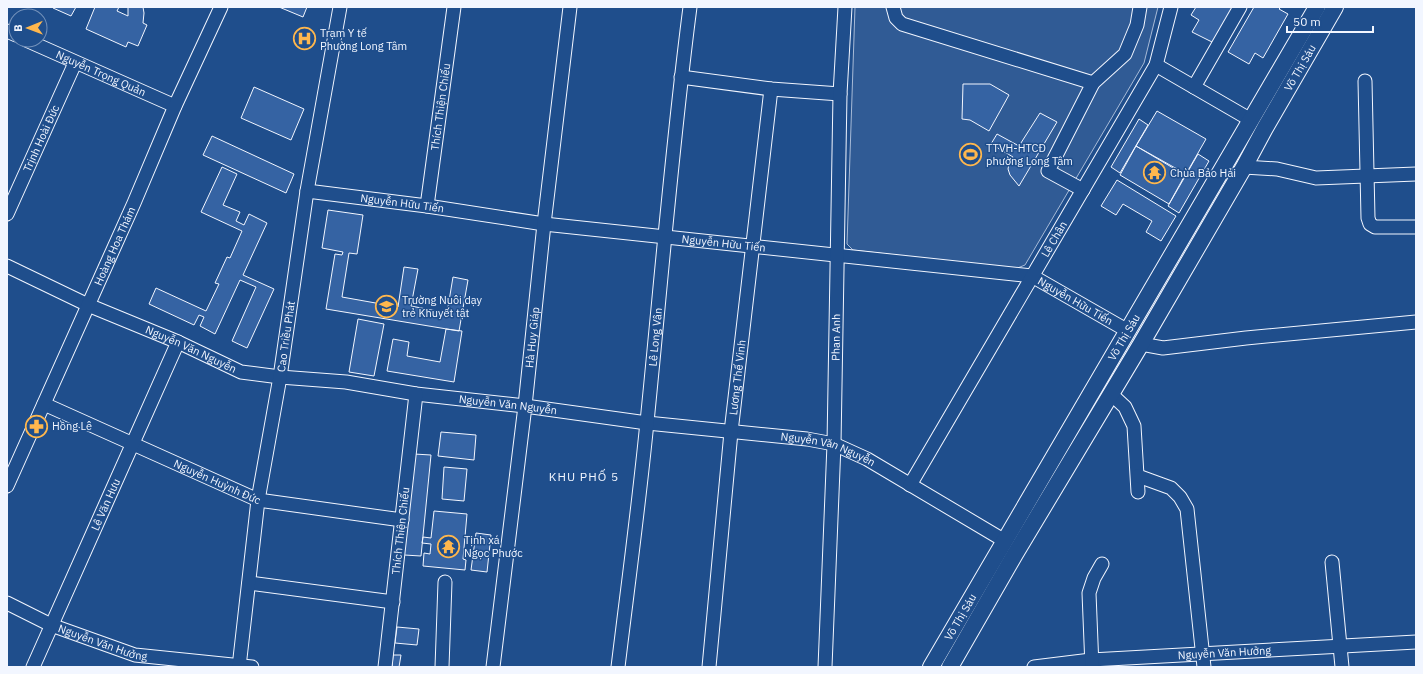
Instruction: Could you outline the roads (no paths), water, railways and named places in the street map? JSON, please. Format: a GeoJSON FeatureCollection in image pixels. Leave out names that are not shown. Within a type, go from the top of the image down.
{"type":"FeatureCollection","features":[{"type":"Feature","properties":{"kind":"main road","name":"Võ Thị Sáu"},"geometry":{"type":"LineString","coordinates":[[931,667],[1317,7]]}},
{"type":"Feature","properties":{"kind":"main road","name":"Võ Thị Sáu"},"geometry":{"type":"LineString","coordinates":[[950,667],[1015,554],[1141,344],[1335,7]]}},
{"type":"Feature","properties":{"kind":"street","name":"Hoàng Hoa Thám"},"geometry":{"type":"LineString","coordinates":[[7,486],[134,203],[175,106],[222,7]]}},
{"type":"Feature","properties":{"kind":"street","name":"Cao Triều Phát"},"geometry":{"type":"LineString","coordinates":[[243,666],[249,583],[258,500],[280,377],[306,191],[340,7]]}},
{"type":"Feature","properties":{"kind":"street","name":"Thích Thiện Chiếu"},"geometry":{"type":"LineString","coordinates":[[427,206],[454,7]]}},
{"type":"Feature","properties":{"kind":"street","name":"Hà Huy Giáp"},"geometry":{"type":"LineString","coordinates":[[493,667],[525,406],[544,224],[570,7]]}},
{"type":"Feature","properties":{"kind":"street","name":"Lê Long Vân"},"geometry":{"type":"LineString","coordinates":[[618,667],[647,422],[664,236],[690,7]]}},
{"type":"Feature","properties":{"kind":"street","name":"Phan Anh"},"geometry":{"type":"LineString","coordinates":[[825,667],[834,444],[840,94],[846,7]]}},
{"type":"Feature","properties":{"kind":"street"},"geometry":{"type":"LineString","coordinates":[[893,7],[896,18],[902,24],[1093,83]]}},
{"type":"Feature","properties":{"kind":"street"},"geometry":{"type":"LineString","coordinates":[[1083,190],[1048,171],[1093,83],[1124,54],[1137,25],[1140,7]]}},
{"type":"Feature","properties":{"kind":"street","name":"Lê Chân"},"geometry":{"type":"LineString","coordinates":[[910,485],[1156,65],[1171,7]]}},
{"type":"Feature","properties":{"kind":"street"},"geometry":{"type":"LineString","coordinates":[[1194,87],[1240,7]]}},
{"type":"Feature","properties":{"kind":"street","name":"Nguyễn Trọng Quản"},"geometry":{"type":"LineString","coordinates":[[43,48],[175,106]]}},
{"type":"Feature","properties":{"kind":"street","name":"Trịnh Hoài Đức"},"geometry":{"type":"LineString","coordinates":[[7,214],[75,63]]}},
{"type":"Feature","properties":{"kind":"street"},"geometry":{"type":"LineString","coordinates":[[1156,65],[1251,120]]}},
{"type":"Feature","properties":{"kind":"street"},"geometry":{"type":"LineString","coordinates":[[681,78],[840,94]]}},
{"type":"Feature","properties":{"kind":"street"},"geometry":{"type":"LineString","coordinates":[[1365,81],[1368,218],[1370,224],[1375,227],[1382,228],[1416,227]]}},
{"type":"Feature","properties":{"kind":"street","name":"Lương Thế Vinh"},"geometry":{"type":"LineString","coordinates":[[709,667],[731,432],[771,88]]}},
{"type":"Feature","properties":{"kind":"street"},"geometry":{"type":"LineString","coordinates":[[1244,167],[1277,169],[1316,178],[1416,174]]}},
{"type":"Feature","properties":{"kind":"street","name":"Nguyễn Hữu Tiến"},"geometry":{"type":"LineString","coordinates":[[306,191],[427,206],[544,224],[1032,276],[1128,331]]}},
{"type":"Feature","properties":{"kind":"street","name":"Nguyễn Văn Nguyễn"},"geometry":{"type":"LineString","coordinates":[[7,266],[88,305],[178,342],[241,372],[280,377],[346,382],[416,394],[731,432],[799,438],[834,444],[867,459],[1005,541]]}},
{"type":"Feature","properties":{"kind":"street"},"geometry":{"type":"LineString","coordinates":[[1141,344],[1163,348],[1246,338],[1416,322]]}},
{"type":"Feature","properties":{"kind":"street","name":"Lê Văn Hưu"},"geometry":{"type":"LineString","coordinates":[[33,667],[178,342]]}},
{"type":"Feature","properties":{"kind":"street","name":"Thích Thiện Chiếu"},"geometry":{"type":"LineString","coordinates":[[385,667],[416,394]]}},
{"type":"Feature","properties":{"kind":"street"},"geometry":{"type":"LineString","coordinates":[[1111,394],[1125,407],[1134,426],[1138,492]]}},
{"type":"Feature","properties":{"kind":"street","name":"Nguyễn Huỳnh Đức"},"geometry":{"type":"LineString","coordinates":[[44,404],[258,500],[402,520]]}},
{"type":"Feature","properties":{"kind":"street"},"geometry":{"type":"LineString","coordinates":[[1138,476],[1171,488],[1180,497],[1187,509],[1204,667]]}},
{"type":"Feature","properties":{"kind":"street"},"geometry":{"type":"LineString","coordinates":[[1332,562],[1342,667]]}},
{"type":"Feature","properties":{"kind":"street"},"geometry":{"type":"LineString","coordinates":[[1092,664],[1089,594],[1094,578],[1102,564]]}},
{"type":"Feature","properties":{"kind":"street"},"geometry":{"type":"LineString","coordinates":[[442,667],[445,582]]}},
{"type":"Feature","properties":{"kind":"street"},"geometry":{"type":"LineString","coordinates":[[249,583],[393,602]]}},
{"type":"Feature","properties":{"kind":"street","name":"Nguyễn Văn Hưởng"},"geometry":{"type":"LineString","coordinates":[[7,603],[51,625],[135,661],[243,666]]}},
{"type":"Feature","properties":{"kind":"street","name":"Nguyễn Văn Hưởng"},"geometry":{"type":"LineString","coordinates":[[1034,667],[1092,664],[1202,654],[1416,642]]}},
{"type":"Feature","properties":{"kind":"place","name":"Trạm Y tế Phường Long Tâm"},"geometry":{"type":"Point","coordinates":[304,39]}},
{"type":"Feature","properties":{"kind":"place","name":"TTVH-HTCĐ phường Long Tâm"},"geometry":{"type":"Point","coordinates":[970,154]}},
{"type":"Feature","properties":{"kind":"place","name":"Chùa Bảo Hải"},"geometry":{"type":"Point","coordinates":[1154,173]}},
{"type":"Feature","properties":{"kind":"place","name":"Trường Nuôi dạy trẻ Khuyết tật"},"geometry":{"type":"Point","coordinates":[387,306]}},
{"type":"Feature","properties":{"kind":"place","name":"Hồng Lê"},"geometry":{"type":"Point","coordinates":[36,426]}},
{"type":"Feature","properties":{"kind":"place","name":"Tịnh xá Ngọc Phước"},"geometry":{"type":"Point","coordinates":[448,546]}},
{"type":"Feature","properties":{"kind":"district","name":"KHU PHỐ 5"},"geometry":{"type":"Point","coordinates":[584,476]}}]}
